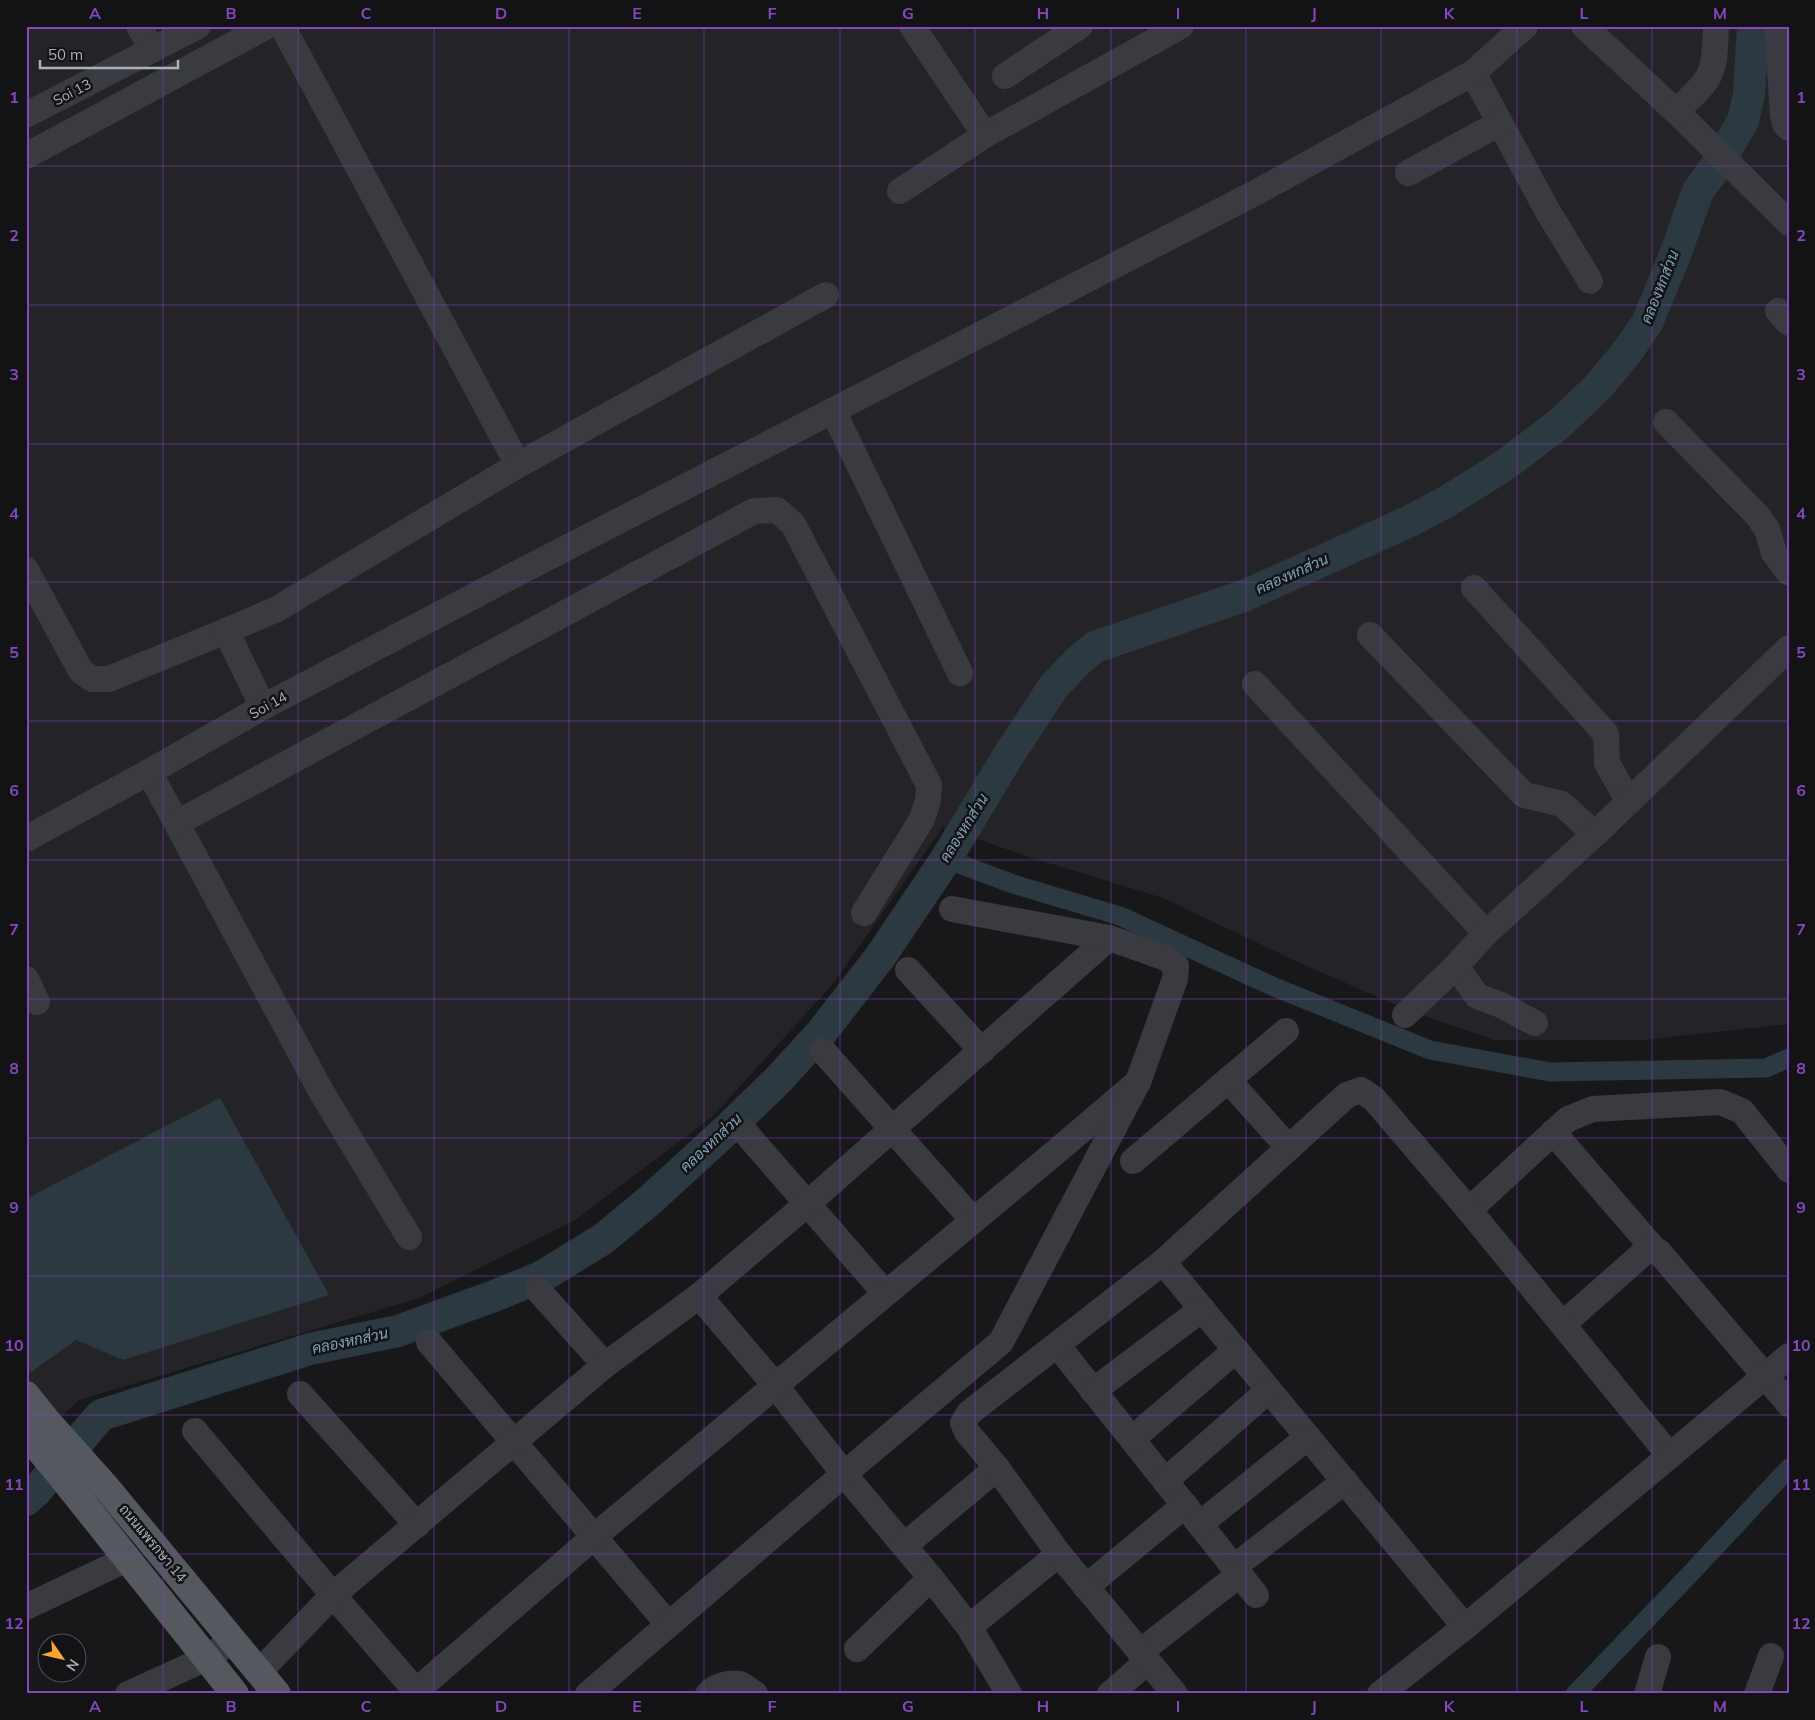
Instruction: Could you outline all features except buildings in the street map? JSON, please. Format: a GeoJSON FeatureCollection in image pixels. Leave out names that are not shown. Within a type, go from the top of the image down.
{"type":"FeatureCollection","features":[{"type":"Feature","properties":{"kind":"main road","name":"ถนนแพรกษา 14"},"geometry":{"type":"LineString","coordinates":[[26,1395],[34,1430],[78,1498],[235,1694]]}},
{"type":"Feature","properties":{"kind":"main road","name":"ถนนแพรกษา 14"},"geometry":{"type":"LineString","coordinates":[[34,1430],[106,1486],[277,1694]]}},
{"type":"Feature","properties":{"kind":"street"},"geometry":{"type":"LineString","coordinates":[[139,26],[152,50]]}},
{"type":"Feature","properties":{"kind":"street","name":"Soi 13"},"geometry":{"type":"LineString","coordinates":[[26,115],[198,26]]}},
{"type":"Feature","properties":{"kind":"street"},"geometry":{"type":"LineString","coordinates":[[26,156],[267,26]]}},
{"type":"Feature","properties":{"kind":"street"},"geometry":{"type":"LineString","coordinates":[[282,26],[518,465]]}},
{"type":"Feature","properties":{"kind":"street"},"geometry":{"type":"LineString","coordinates":[[912,26],[985,135]]}},
{"type":"Feature","properties":{"kind":"street"},"geometry":{"type":"LineString","coordinates":[[1006,76],[1080,26]]}},
{"type":"Feature","properties":{"kind":"street"},"geometry":{"type":"LineString","coordinates":[[900,191],[985,135],[1181,26]]}},
{"type":"Feature","properties":{"kind":"street","name":"Soi 14"},"geometry":{"type":"LineString","coordinates":[[26,839],[263,707],[512,576],[1257,192],[1473,73],[1525,26]]}},
{"type":"Feature","properties":{"kind":"street"},"geometry":{"type":"LineString","coordinates":[[1584,26],[1680,115],[1789,223]]}},
{"type":"Feature","properties":{"kind":"street"},"geometry":{"type":"LineString","coordinates":[[1680,115],[1710,74],[1715,50],[1716,26]]}},
{"type":"Feature","properties":{"kind":"street"},"geometry":{"type":"LineString","coordinates":[[1777,26],[1783,115],[1785,124],[1789,128]]}},
{"type":"Feature","properties":{"kind":"street"},"geometry":{"type":"LineString","coordinates":[[1473,73],[1547,210],[1590,282]]}},
{"type":"Feature","properties":{"kind":"street"},"geometry":{"type":"LineString","coordinates":[[1408,173],[1500,123]]}},
{"type":"Feature","properties":{"kind":"street"},"geometry":{"type":"LineString","coordinates":[[26,570],[81,671],[92,679],[109,679],[276,609],[518,465],[826,295]]}},
{"type":"Feature","properties":{"kind":"street"},"geometry":{"type":"LineString","coordinates":[[833,411],[960,673]]}},
{"type":"Feature","properties":{"kind":"street"},"geometry":{"type":"LineString","coordinates":[[1666,422],[1757,515],[1767,529],[1774,553],[1789,573]]}},
{"type":"Feature","properties":{"kind":"street"},"geometry":{"type":"LineString","coordinates":[[177,823],[754,511],[777,510],[793,524],[929,785],[928,800],[922,819],[864,913]]}},
{"type":"Feature","properties":{"kind":"street"},"geometry":{"type":"LineString","coordinates":[[1474,588],[1606,734],[1606,763],[1629,802]]}},
{"type":"Feature","properties":{"kind":"street"},"geometry":{"type":"LineString","coordinates":[[226,631],[263,707]]}},
{"type":"Feature","properties":{"kind":"street"},"geometry":{"type":"LineString","coordinates":[[1370,635],[1524,795],[1562,804],[1595,834]]}},
{"type":"Feature","properties":{"kind":"street"},"geometry":{"type":"LineString","coordinates":[[1405,1015],[1456,966],[1486,933],[1595,834],[1789,648]]}},
{"type":"Feature","properties":{"kind":"street"},"geometry":{"type":"LineString","coordinates":[[1255,684],[1486,933]]}},
{"type":"Feature","properties":{"kind":"street"},"geometry":{"type":"LineString","coordinates":[[149,772],[322,1093],[409,1237]]}},
{"type":"Feature","properties":{"kind":"street"},"geometry":{"type":"LineString","coordinates":[[588,1694],[1001,1342],[1138,1082],[1175,979],[1176,966],[1166,958],[1109,938],[952,908]]}},
{"type":"Feature","properties":{"kind":"street"},"geometry":{"type":"LineString","coordinates":[[259,1672],[332,1595],[604,1365],[699,1296],[893,1129],[1109,938]]}},
{"type":"Feature","properties":{"kind":"street"},"geometry":{"type":"LineString","coordinates":[[1456,966],[1477,996],[1501,1005],[1535,1023]]}},
{"type":"Feature","properties":{"kind":"street"},"geometry":{"type":"LineString","coordinates":[[908,970],[982,1051]]}},
{"type":"Feature","properties":{"kind":"street"},"geometry":{"type":"LineString","coordinates":[[26,979],[37,1002]]}},
{"type":"Feature","properties":{"kind":"street"},"geometry":{"type":"LineString","coordinates":[[1133,1161],[1286,1031]]}},
{"type":"Feature","properties":{"kind":"street"},"geometry":{"type":"LineString","coordinates":[[823,1052],[973,1220]]}},
{"type":"Feature","properties":{"kind":"street"},"geometry":{"type":"LineString","coordinates":[[1228,1080],[1288,1148]]}},
{"type":"Feature","properties":{"kind":"street"},"geometry":{"type":"LineString","coordinates":[[195,1431],[332,1595],[416,1691],[594,1536],[1138,1082]]}},
{"type":"Feature","properties":{"kind":"street"},"geometry":{"type":"LineString","coordinates":[[1175,1694],[1059,1554],[997,1468],[967,1432],[963,1423],[969,1413],[1163,1262],[1347,1095],[1361,1090],[1374,1098],[1469,1210],[1670,1456]]}},
{"type":"Feature","properties":{"kind":"street"},"geometry":{"type":"LineString","coordinates":[[1469,1210],[1568,1119],[1593,1110],[1720,1102],[1742,1112],[1789,1170]]}},
{"type":"Feature","properties":{"kind":"street"},"geometry":{"type":"LineString","coordinates":[[744,1130],[885,1293]]}},
{"type":"Feature","properties":{"kind":"street"},"geometry":{"type":"LineString","coordinates":[[1553,1132],[1789,1404]]}},
{"type":"Feature","properties":{"kind":"street"},"geometry":{"type":"LineString","coordinates":[[1563,1324],[1647,1250],[1653,1248]]}},
{"type":"Feature","properties":{"kind":"street"},"geometry":{"type":"LineString","coordinates":[[1163,1262],[1465,1627]]}},
{"type":"Feature","properties":{"kind":"street"},"geometry":{"type":"LineString","coordinates":[[538,1290],[604,1365]]}},
{"type":"Feature","properties":{"kind":"street"},"geometry":{"type":"LineString","coordinates":[[699,1296],[775,1385],[844,1474],[931,1578],[969,1628],[1010,1694]]}},
{"type":"Feature","properties":{"kind":"street"},"geometry":{"type":"LineString","coordinates":[[1093,1391],[1202,1309]]}},
{"type":"Feature","properties":{"kind":"street"},"geometry":{"type":"LineString","coordinates":[[429,1342],[668,1624]]}},
{"type":"Feature","properties":{"kind":"street"},"geometry":{"type":"LineString","coordinates":[[1057,1345],[1256,1594]]}},
{"type":"Feature","properties":{"kind":"street"},"geometry":{"type":"LineString","coordinates":[[1132,1439],[1236,1350]]}},
{"type":"Feature","properties":{"kind":"street"},"geometry":{"type":"LineString","coordinates":[[1380,1694],[1465,1627],[1789,1356]]}},
{"type":"Feature","properties":{"kind":"street"},"geometry":{"type":"LineString","coordinates":[[1166,1481],[1269,1390]]}},
{"type":"Feature","properties":{"kind":"street"},"geometry":{"type":"LineString","coordinates":[[300,1394],[417,1525]]}},
{"type":"Feature","properties":{"kind":"street"},"geometry":{"type":"LineString","coordinates":[[1086,1587],[1308,1437]]}},
{"type":"Feature","properties":{"kind":"street"},"geometry":{"type":"LineString","coordinates":[[905,1546],[997,1468]]}},
{"type":"Feature","properties":{"kind":"street"},"geometry":{"type":"LineString","coordinates":[[1110,1694],[1144,1657],[1237,1570],[1345,1481]]}},
{"type":"Feature","properties":{"kind":"street"},"geometry":{"type":"LineString","coordinates":[[969,1628],[1059,1554]]}},
{"type":"Feature","properties":{"kind":"street"},"geometry":{"type":"LineString","coordinates":[[26,1607],[127,1559]]}},
{"type":"Feature","properties":{"kind":"street"},"geometry":{"type":"LineString","coordinates":[[858,1648],[931,1578]]}},
{"type":"Feature","properties":{"kind":"street"},"geometry":{"type":"LineString","coordinates":[[128,1694],[207,1658],[233,1640]]}},
{"type":"Feature","properties":{"kind":"street"},"geometry":{"type":"LineString","coordinates":[[1758,1694],[1771,1656]]}},
{"type":"Feature","properties":{"kind":"street"},"geometry":{"type":"LineString","coordinates":[[1647,1694],[1658,1657]]}},
{"type":"Feature","properties":{"kind":"street"},"geometry":{"type":"LineString","coordinates":[[708,1694],[729,1684],[741,1684],[755,1694]]}},
{"type":"Feature","properties":{"kind":"shaded area"},"geometry":{"type":"Polygon","coordinates":[[[26,26],[1789,26],[1789,1024],[1643,1040],[1494,1040],[1408,1010],[1304,965],[1163,898],[1029,857],[943,827],[832,985],[713,1116],[575,1220],[419,1298],[79,1400],[26,1450],[26,26]]]}},
{"type":"Feature","properties":{"kind":"shaded area"},"geometry":{"type":"Polygon","coordinates":[[[220,1098],[329,1295],[123,1360],[76,1340],[28,1374],[26,1372],[26,1199],[220,1098]]]}},
{"type":"Feature","properties":{"kind":"waterway","name":"คลองหกส่วน"},"geometry":{"type":"LineString","coordinates":[[26,1500],[36,1491],[101,1415],[310,1349],[398,1331],[494,1296],[541,1277],[603,1239],[649,1201],[777,1081],[821,1033],[880,957],[946,859],[1008,756],[1054,686],[1079,660],[1095,647],[1246,595],[1408,522],[1446,502],[1505,465],[1559,424],[1598,387],[1627,352],[1647,323],[1673,260],[1698,191],[1717,165],[1743,121],[1749,94],[1753,26]]}},
{"type":"Feature","properties":{"kind":"waterway"},"geometry":{"type":"LineString","coordinates":[[946,859],[1013,884],[1120,916],[1272,986],[1430,1050],[1550,1072],[1766,1068],[1789,1058]]}},
{"type":"Feature","properties":{"kind":"waterway"},"geometry":{"type":"LineString","coordinates":[[1575,1694],[1789,1468]]}}]}
